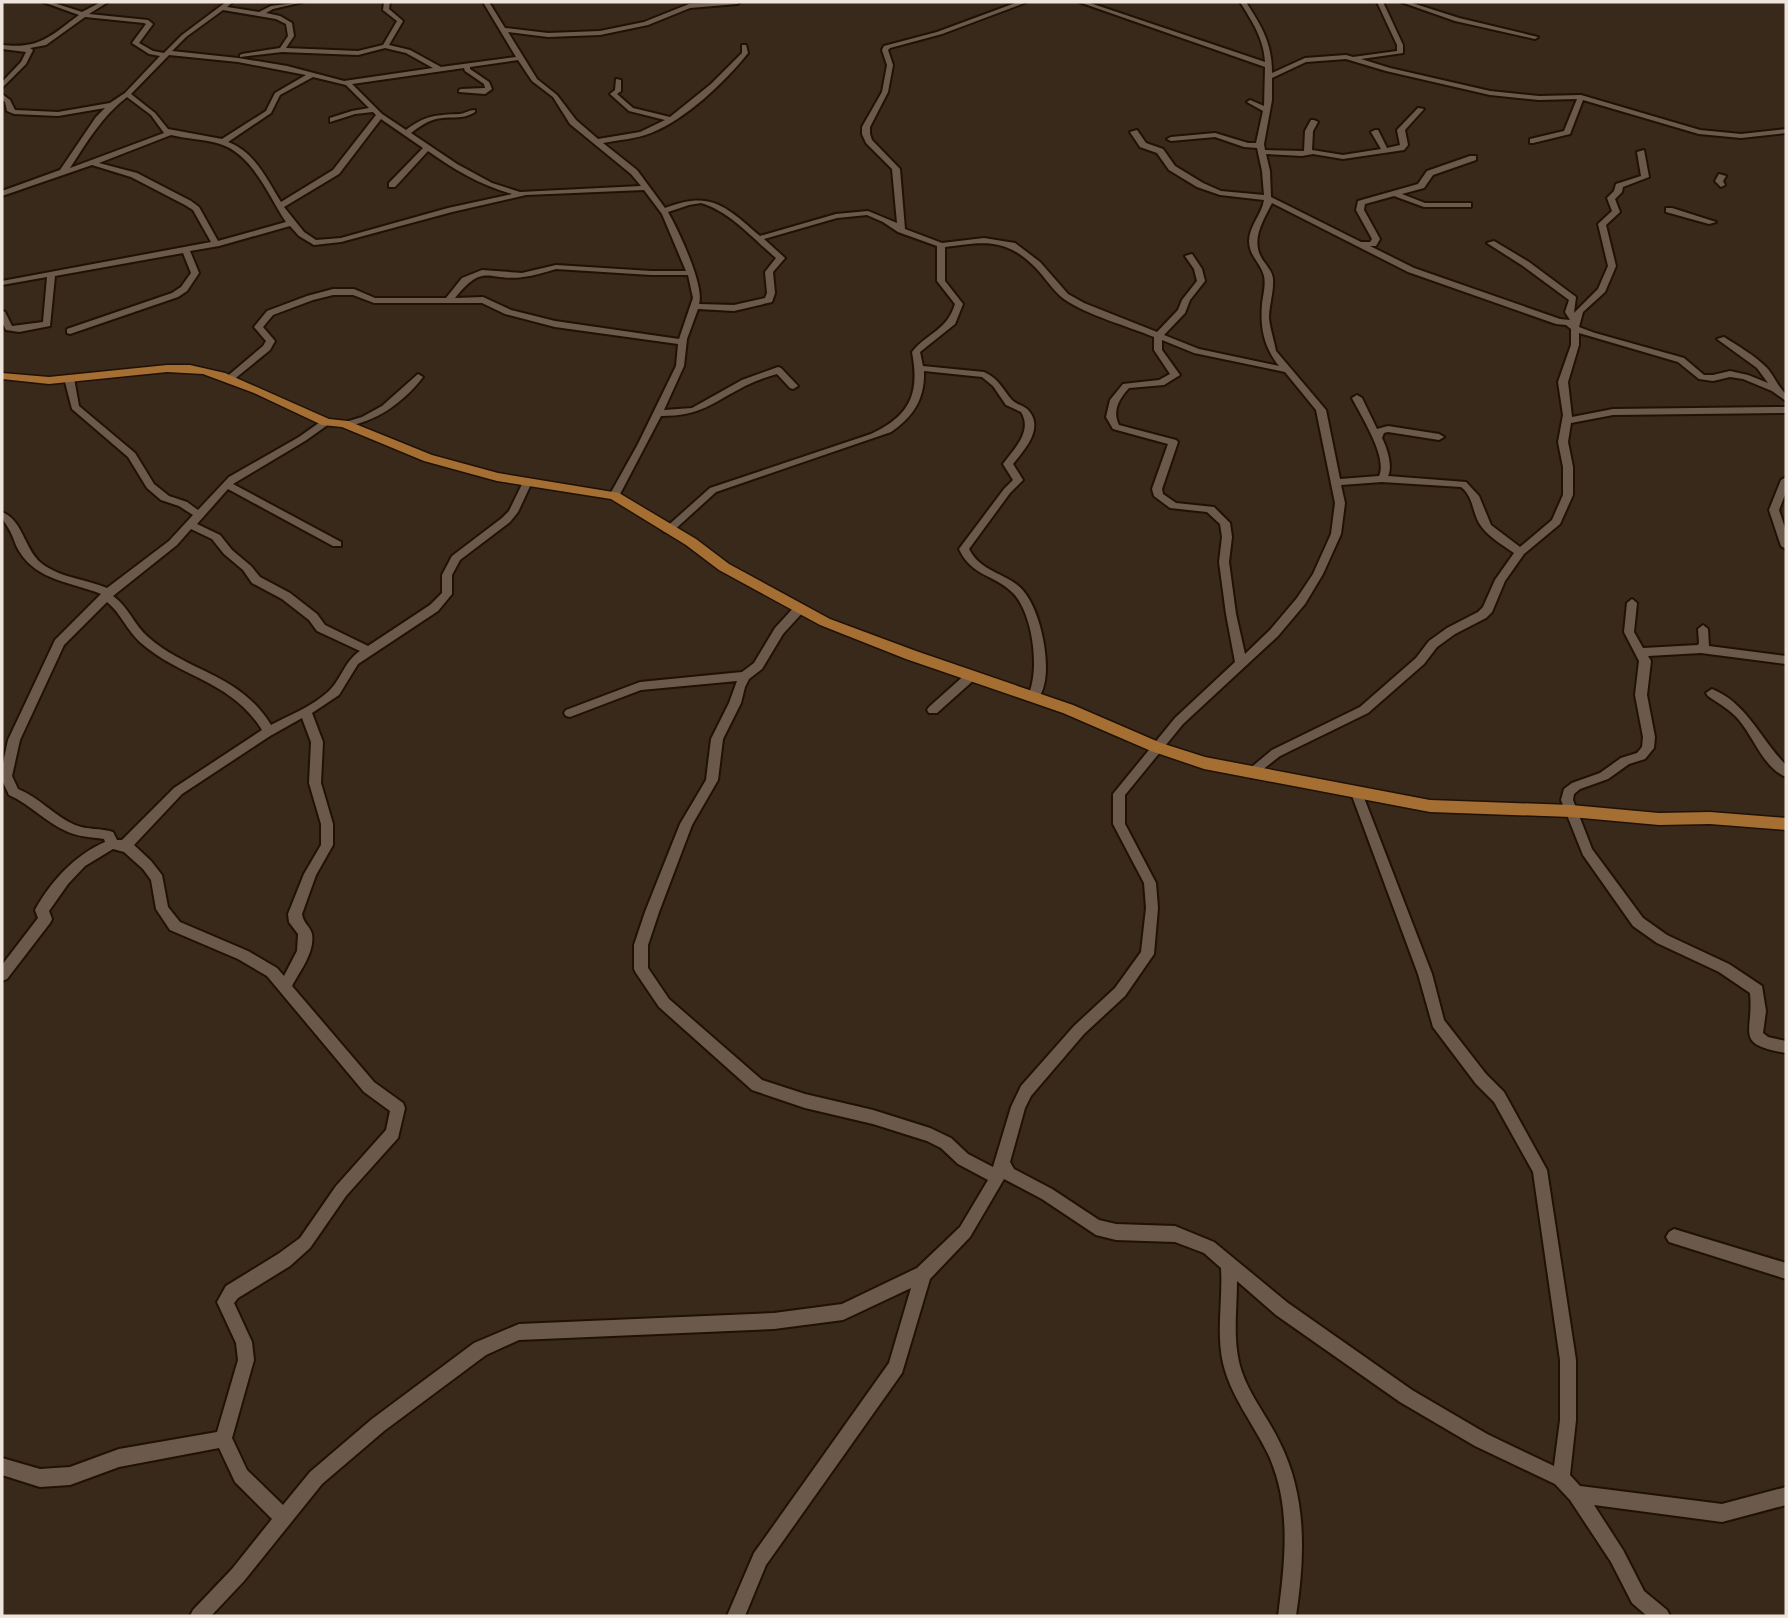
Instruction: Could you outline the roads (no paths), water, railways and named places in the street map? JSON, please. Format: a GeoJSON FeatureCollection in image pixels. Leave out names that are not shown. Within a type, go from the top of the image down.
{"type":"FeatureCollection","features":[{"type":"Feature","properties":{"kind":"main road"},"geometry":{"type":"LineString","coordinates":[[2,376],[32,380],[192,368],[229,379],[326,422],[344,424],[428,458],[497,477],[614,496],[691,542],[724,567],[800,608],[911,655],[1033,697],[1156,747],[1205,763],[1430,806],[1570,811],[1659,819],[1710,818],[1786,824]]}},
{"type":"Feature","properties":{"kind":"street"},"geometry":{"type":"LineString","coordinates":[[46,2],[83,15],[146,21],[150,23],[135,43],[151,53],[228,59],[287,68],[343,83],[520,58]]}},
{"type":"Feature","properties":{"kind":"street"},"geometry":{"type":"LineString","coordinates":[[2,47],[44,44],[105,2]]}},
{"type":"Feature","properties":{"kind":"street"},"geometry":{"type":"LineString","coordinates":[[258,14],[271,8],[300,2]]}},
{"type":"Feature","properties":{"kind":"street"},"geometry":{"type":"LineString","coordinates":[[385,46],[400,21],[386,10],[387,2]]}},
{"type":"Feature","properties":{"kind":"street"},"geometry":{"type":"LineString","coordinates":[[486,2],[534,80],[555,96],[573,122],[634,172],[664,211],[677,233],[698,291],[683,342],[683,358],[659,413],[614,496]]}},
{"type":"Feature","properties":{"kind":"street"},"geometry":{"type":"LineString","coordinates":[[503,30],[548,35],[600,33],[646,24],[689,6],[737,2]]}},
{"type":"Feature","properties":{"kind":"street"},"geometry":{"type":"LineString","coordinates":[[901,230],[896,169],[866,134],[866,127],[886,92],[890,65],[885,50],[887,46],[917,41],[993,11],[1024,2]]}},
{"type":"Feature","properties":{"kind":"street"},"geometry":{"type":"LineString","coordinates":[[1082,2],[1269,71],[1305,60],[1401,53],[1400,45],[1380,2]]}},
{"type":"Feature","properties":{"kind":"street"},"geometry":{"type":"LineString","coordinates":[[199,1616],[238,1574],[316,1478],[377,1425],[480,1349],[519,1332],[774,1321],[843,1312],[923,1274],[965,1232],[1000,1170],[1018,1107],[1026,1091],[1079,1030],[1120,992],[1147,954],[1152,908],[1150,883],[1126,842],[1119,824],[1119,794],[1141,771],[1156,747],[1178,721],[1274,633],[1301,601],[1318,575],[1336,534],[1341,508],[1321,410],[1272,351],[1265,318],[1268,274],[1255,254],[1254,232],[1266,211],[1268,198],[1263,153],[1269,71],[1266,42],[1243,2]]}},
{"type":"Feature","properties":{"kind":"street"},"geometry":{"type":"LineString","coordinates":[[1404,2],[1445,16],[1535,37]]}},
{"type":"Feature","properties":{"kind":"street"},"geometry":{"type":"LineString","coordinates":[[63,172],[99,119],[112,105],[127,94],[184,36],[225,4],[287,20],[292,36],[282,50]]}},
{"type":"Feature","properties":{"kind":"street"},"geometry":{"type":"LineString","coordinates":[[228,59],[282,50],[358,53],[385,46],[408,51],[439,69]]}},
{"type":"Feature","properties":{"kind":"street"},"geometry":{"type":"LineString","coordinates":[[599,141],[647,132],[670,119],[736,66],[745,53],[744,46]]}},
{"type":"Feature","properties":{"kind":"street"},"geometry":{"type":"LineString","coordinates":[[2,86],[24,62],[30,50],[25,47]]}},
{"type":"Feature","properties":{"kind":"street"},"geometry":{"type":"LineString","coordinates":[[1352,58],[1388,70],[1490,93],[1539,98],[1581,97],[1699,132],[1741,136],[1786,131]]}},
{"type":"Feature","properties":{"kind":"street"},"geometry":{"type":"LineString","coordinates":[[461,91],[485,92],[489,89],[487,83],[467,70],[467,66]]}},
{"type":"Feature","properties":{"kind":"street"},"geometry":{"type":"LineString","coordinates":[[223,142],[269,112],[277,93],[310,76]]}},
{"type":"Feature","properties":{"kind":"street"},"geometry":{"type":"LineString","coordinates":[[618,80],[618,91],[613,94],[625,106],[670,119]]}},
{"type":"Feature","properties":{"kind":"street"},"geometry":{"type":"LineString","coordinates":[[343,83],[377,112],[427,148],[489,186],[508,192],[526,193],[646,188]]}},
{"type":"Feature","properties":{"kind":"street"},"geometry":{"type":"LineString","coordinates":[[127,94],[153,114],[162,128],[171,134],[223,142],[242,152],[279,208],[309,241],[322,242],[526,193]]}},
{"type":"Feature","properties":{"kind":"street"},"geometry":{"type":"LineString","coordinates":[[2,96],[8,101],[9,114],[58,114],[112,105]]}},
{"type":"Feature","properties":{"kind":"street"},"geometry":{"type":"LineString","coordinates":[[1533,141],[1567,132],[1581,97]]}},
{"type":"Feature","properties":{"kind":"street"},"geometry":{"type":"LineString","coordinates":[[1250,102],[1267,110]]}},
{"type":"Feature","properties":{"kind":"street"},"geometry":{"type":"LineString","coordinates":[[1263,153],[1343,157],[1404,147],[1401,130],[1420,109]]}},
{"type":"Feature","properties":{"kind":"street"},"geometry":{"type":"LineString","coordinates":[[407,133],[424,120],[448,114],[465,116],[473,111]]}},
{"type":"Feature","properties":{"kind":"street"},"geometry":{"type":"LineString","coordinates":[[333,120],[354,112],[377,112]]}},
{"type":"Feature","properties":{"kind":"street"},"geometry":{"type":"LineString","coordinates":[[279,208],[336,172],[377,112]]}},
{"type":"Feature","properties":{"kind":"street"},"geometry":{"type":"LineString","coordinates":[[1308,155],[1309,131],[1314,122]]}},
{"type":"Feature","properties":{"kind":"street"},"geometry":{"type":"LineString","coordinates":[[1134,132],[1143,145],[1160,151],[1172,168],[1200,185],[1220,193],[1268,198],[1401,265],[1467,291],[1573,324],[1592,335],[1681,360],[1702,377],[1733,374],[1775,389],[1786,398]]}},
{"type":"Feature","properties":{"kind":"street"},"geometry":{"type":"LineString","coordinates":[[1375,132],[1385,150]]}},
{"type":"Feature","properties":{"kind":"street"},"geometry":{"type":"LineString","coordinates":[[2,194],[95,163],[130,146],[171,134]]}},
{"type":"Feature","properties":{"kind":"street"},"geometry":{"type":"LineString","coordinates":[[1171,139],[1215,135],[1289,161]]}},
{"type":"Feature","properties":{"kind":"street"},"geometry":{"type":"LineString","coordinates":[[392,185],[427,148]]}},
{"type":"Feature","properties":{"kind":"street"},"geometry":{"type":"LineString","coordinates":[[1573,324],[1578,312],[1602,290],[1612,269],[1602,224],[1616,212],[1611,198],[1618,192],[1619,186],[1645,177],[1641,152]]}},
{"type":"Feature","properties":{"kind":"street"},"geometry":{"type":"LineString","coordinates":[[1361,244],[1373,244],[1376,239],[1360,210],[1361,203],[1421,186],[1430,173],[1473,159]]}},
{"type":"Feature","properties":{"kind":"street"},"geometry":{"type":"LineString","coordinates":[[95,163],[134,175],[188,202],[196,209],[216,244]]}},
{"type":"Feature","properties":{"kind":"street"},"geometry":{"type":"LineString","coordinates":[[1396,194],[1424,205],[1468,205]]}},
{"type":"Feature","properties":{"kind":"street"},"geometry":{"type":"LineString","coordinates":[[664,211],[692,202],[705,202],[760,238],[764,247],[781,258],[769,272],[769,300],[734,308],[695,306]]}},
{"type":"Feature","properties":{"kind":"street"},"geometry":{"type":"LineString","coordinates":[[1669,210],[1712,222]]}},
{"type":"Feature","properties":{"kind":"street"},"geometry":{"type":"LineString","coordinates":[[760,238],[825,219],[860,213],[877,215],[901,230],[941,245],[984,240],[1012,246],[1037,264],[1054,285],[1073,301],[1197,351],[1289,370]]}},
{"type":"Feature","properties":{"kind":"street"},"geometry":{"type":"LineString","coordinates":[[2,283],[186,251],[291,223]]}},
{"type":"Feature","properties":{"kind":"street"},"geometry":{"type":"LineString","coordinates":[[1252,773],[1276,753],[1364,710],[1420,661],[1433,644],[1482,615],[1520,552],[1550,529],[1565,506],[1569,480],[1563,442],[1567,421],[1563,382],[1575,345],[1569,312],[1573,299],[1571,295],[1552,286],[1526,264],[1492,243]]}},
{"type":"Feature","properties":{"kind":"street"},"geometry":{"type":"LineString","coordinates":[[668,530],[713,490],[893,429],[905,419],[917,401],[919,368],[916,352],[921,345],[944,331],[957,310],[958,304],[941,281],[941,245]]}},
{"type":"Feature","properties":{"kind":"street"},"geometry":{"type":"LineString","coordinates":[[70,331],[152,304],[184,289],[195,273],[186,251]]}},
{"type":"Feature","properties":{"kind":"street"},"geometry":{"type":"LineString","coordinates":[[1189,256],[1198,269],[1201,281],[1186,300],[1182,311],[1158,337],[1158,350],[1175,374],[1161,383],[1126,386],[1111,409],[1110,419],[1116,427],[1173,442],[1157,489],[1159,496],[1174,506],[1210,509],[1225,523],[1227,537],[1224,562],[1241,663]]}},
{"type":"Feature","properties":{"kind":"street"},"geometry":{"type":"LineString","coordinates":[[448,301],[465,280],[482,271],[522,275],[556,267],[651,273],[692,272]]}},
{"type":"Feature","properties":{"kind":"street"},"geometry":{"type":"LineString","coordinates":[[2,314],[9,328],[47,324],[51,275]]}},
{"type":"Feature","properties":{"kind":"street"},"geometry":{"type":"LineString","coordinates":[[229,379],[260,357],[271,341],[258,327],[270,313],[332,292],[354,292],[374,300],[484,300],[508,312],[555,324],[683,342]]}},
{"type":"Feature","properties":{"kind":"street"},"geometry":{"type":"LineString","coordinates":[[1721,339],[1760,367],[1775,389]]}},
{"type":"Feature","properties":{"kind":"street"},"geometry":{"type":"LineString","coordinates":[[919,368],[992,379],[1009,403],[1024,410],[1027,417],[1030,430],[1027,440],[1008,464],[1018,480],[964,549],[968,559],[984,572],[1017,591],[1026,603],[1038,644],[1039,684],[1033,697]]}},
{"type":"Feature","properties":{"kind":"street"},"geometry":{"type":"LineString","coordinates":[[659,413],[688,414],[742,383],[778,370],[793,386]]}},
{"type":"Feature","properties":{"kind":"street"},"geometry":{"type":"LineString","coordinates":[[344,424],[357,423],[384,409],[410,388],[418,377]]}},
{"type":"Feature","properties":{"kind":"street"},"geometry":{"type":"LineString","coordinates":[[68,378],[75,407],[132,455],[150,486],[165,498],[183,504],[195,520],[247,568],[256,580],[286,596],[313,617],[321,628],[367,650]]}},
{"type":"Feature","properties":{"kind":"street"},"geometry":{"type":"LineString","coordinates":[[1357,398],[1377,438],[1386,468],[1382,479]]}},
{"type":"Feature","properties":{"kind":"street"},"geometry":{"type":"LineString","coordinates":[[1567,421],[1589,413],[1625,410],[1786,410]]}},
{"type":"Feature","properties":{"kind":"street"},"geometry":{"type":"LineString","coordinates":[[283,1517],[241,1476],[223,1439],[246,1360],[244,1342],[225,1302],[232,1292],[284,1260],[305,1242],[341,1191],[393,1133],[398,1108],[369,1087],[272,972],[175,926],[162,909],[158,879],[148,865],[118,846],[109,836],[96,831],[68,828],[29,797],[13,792],[6,776],[6,760],[59,643],[107,594],[173,543],[232,479],[326,422]]}},
{"type":"Feature","properties":{"kind":"street"},"geometry":{"type":"LineString","coordinates":[[1415,433],[1429,428]]}},
{"type":"Feature","properties":{"kind":"street"},"geometry":{"type":"LineString","coordinates":[[1377,438],[1380,431],[1388,429],[1439,438]]}},
{"type":"Feature","properties":{"kind":"street"},"geometry":{"type":"LineString","coordinates":[[1336,482],[1382,479],[1463,484],[1473,491],[1479,514],[1492,533],[1520,552]]}},
{"type":"Feature","properties":{"kind":"street"},"geometry":{"type":"LineString","coordinates":[[1786,480],[1774,510],[1786,546]]}},
{"type":"Feature","properties":{"kind":"street"},"geometry":{"type":"LineString","coordinates":[[2,975],[45,919],[42,910],[62,880],[93,852],[118,846],[178,791],[335,692],[346,670],[367,650],[420,618],[444,599],[447,594],[447,575],[456,558],[506,520],[513,512],[527,482]]}},
{"type":"Feature","properties":{"kind":"street"},"geometry":{"type":"LineString","coordinates":[[228,485],[337,544]]}},
{"type":"Feature","properties":{"kind":"street"},"geometry":{"type":"LineString","coordinates":[[2,515],[16,527],[29,557],[42,568],[59,578],[93,585],[107,594],[115,600],[142,639],[177,662],[228,688],[251,705],[269,732]]}},
{"type":"Feature","properties":{"kind":"street"},"geometry":{"type":"LineString","coordinates":[[1632,603],[1629,632],[1640,652],[1645,669],[1641,695],[1649,737],[1648,748],[1641,756],[1625,761],[1610,772],[1576,786],[1569,792],[1567,800],[1570,811],[1587,851],[1638,922],[1662,939],[1724,968],[1757,990],[1757,1036],[1764,1043],[1786,1047]]}},
{"type":"Feature","properties":{"kind":"street"},"geometry":{"type":"LineString","coordinates":[[800,608],[779,631],[758,666],[745,676],[717,739],[712,780],[686,824],[652,912],[641,945],[641,969],[663,1003],[757,1085],[804,1101],[873,1117],[930,1135],[946,1143],[963,1160],[1009,1174],[1047,1194],[1096,1227],[1116,1232],[1185,1237],[1209,1247],[1282,1309],[1406,1396],[1481,1440],[1561,1478],[1576,1494],[1644,1610],[1661,1616]]}},
{"type":"Feature","properties":{"kind":"street"},"geometry":{"type":"LineString","coordinates":[[1701,649],[1705,644],[1703,629]]}},
{"type":"Feature","properties":{"kind":"street"},"geometry":{"type":"LineString","coordinates":[[1640,652],[1701,649],[1786,660]]}},
{"type":"Feature","properties":{"kind":"street"},"geometry":{"type":"LineString","coordinates":[[570,713],[640,686],[745,676]]}},
{"type":"Feature","properties":{"kind":"street"},"geometry":{"type":"LineString","coordinates":[[933,710],[971,676]]}},
{"type":"Feature","properties":{"kind":"street"},"geometry":{"type":"LineString","coordinates":[[1712,693],[1742,715],[1768,754],[1786,772]]}},
{"type":"Feature","properties":{"kind":"street"},"geometry":{"type":"LineString","coordinates":[[285,987],[304,951],[305,933],[296,922],[295,914],[310,874],[327,845],[327,824],[315,783],[317,742],[306,712]]}},
{"type":"Feature","properties":{"kind":"street"},"geometry":{"type":"LineString","coordinates":[[1357,793],[1425,974],[1438,1023],[1481,1079],[1499,1097],[1540,1170],[1568,1360],[1568,1420],[1561,1478]]}},
{"type":"Feature","properties":{"kind":"street"},"geometry":{"type":"LineString","coordinates":[[1674,1237],[1786,1270]]}},
{"type":"Feature","properties":{"kind":"street"},"geometry":{"type":"LineString","coordinates":[[1230,1265],[1226,1326],[1230,1361],[1244,1398],[1276,1453],[1290,1495],[1291,1594],[1287,1616]]}},
{"type":"Feature","properties":{"kind":"street"},"geometry":{"type":"LineString","coordinates":[[736,1616],[760,1559],[896,1367],[923,1274]]}},
{"type":"Feature","properties":{"kind":"street"},"geometry":{"type":"LineString","coordinates":[[2,1467],[40,1478],[70,1476],[119,1458],[223,1439]]}},
{"type":"Feature","properties":{"kind":"street"},"geometry":{"type":"LineString","coordinates":[[1576,1494],[1722,1513],[1786,1496]]}}]}
